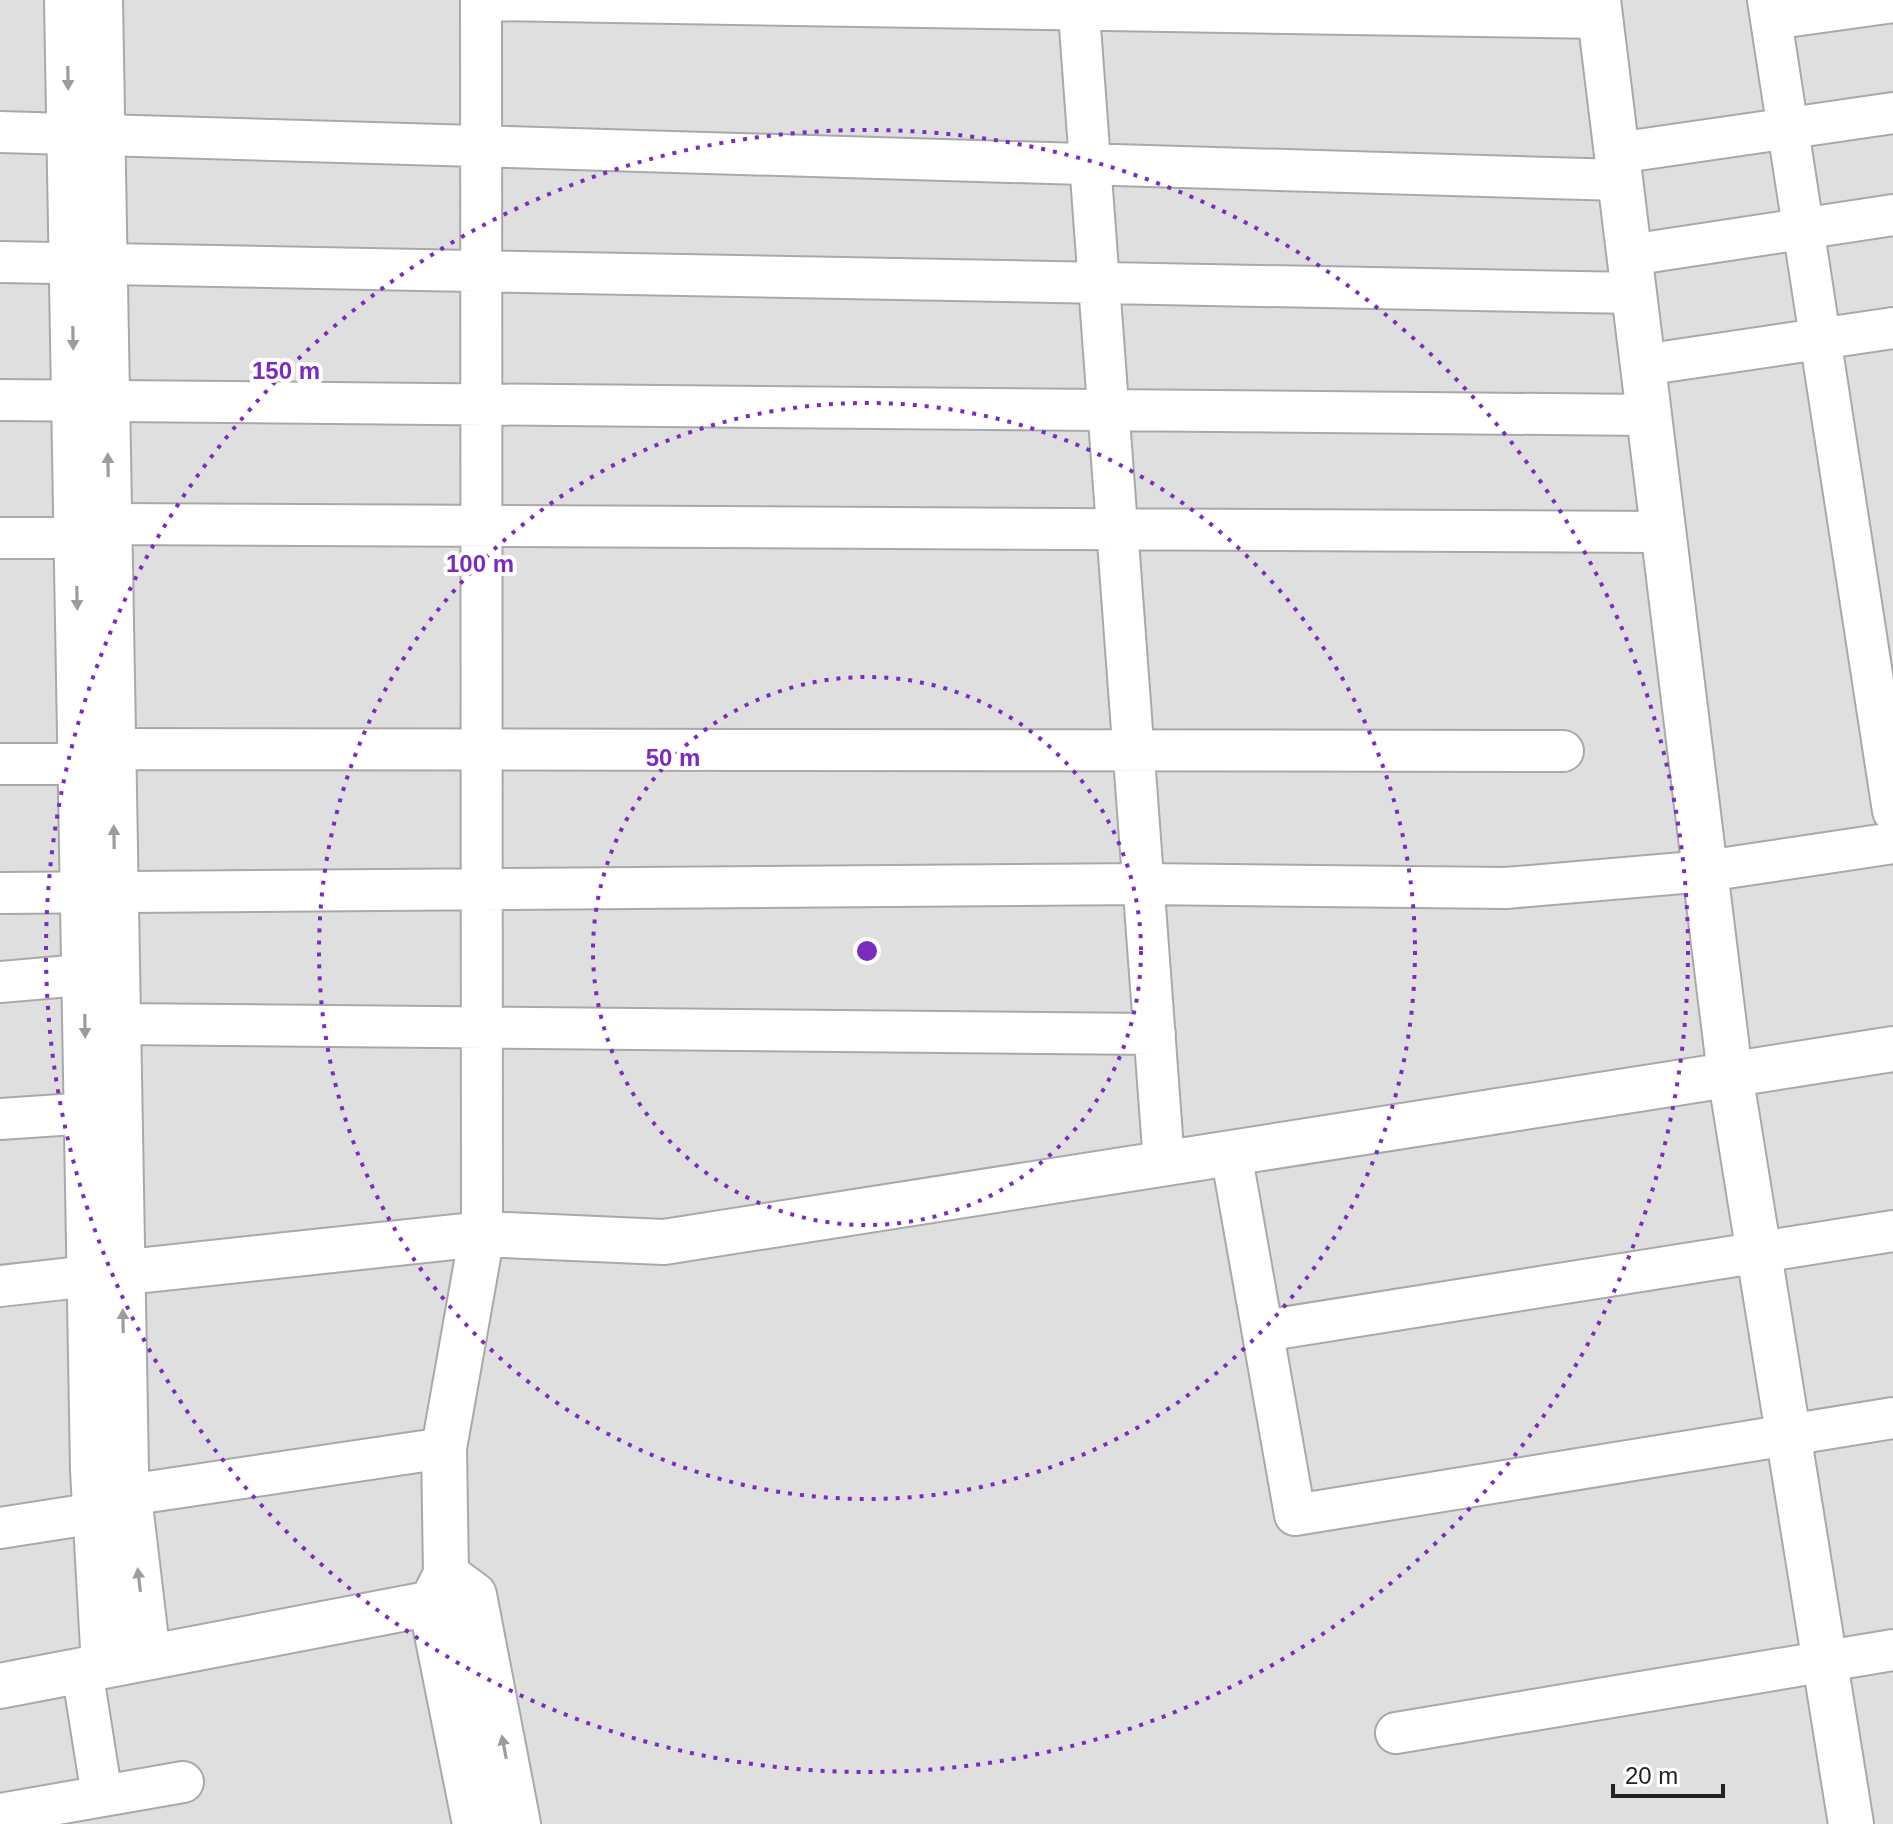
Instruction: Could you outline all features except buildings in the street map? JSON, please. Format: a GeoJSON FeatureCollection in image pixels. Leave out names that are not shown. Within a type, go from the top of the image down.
{"type":"FeatureCollection","features":[{"type":"Feature","properties":{"kind":"street"},"geometry":{"type":"LineString","coordinates":[[67,0],[86,135]]}},
{"type":"Feature","properties":{"kind":"street"},"geometry":{"type":"LineString","coordinates":[[100,0],[86,135],[90,401],[98,534],[91,754],[99,892],[112,1504],[93,1668],[102,1796]]}},
{"type":"Feature","properties":{"kind":"street"},"geometry":{"type":"LineString","coordinates":[[475,1824],[451,1591],[444,1448],[482,1234],[483,0],[1599,9],[1730,1074],[1851,1824]]}},
{"type":"Feature","properties":{"kind":"street"},"geometry":{"type":"LineString","coordinates":[[1893,2],[1770,9],[1893,811]]}},
{"type":"Feature","properties":{"kind":"street"},"geometry":{"type":"LineString","coordinates":[[1079,5],[1164,1163]]}},
{"type":"Feature","properties":{"kind":"street"},"geometry":{"type":"LineString","coordinates":[[0,132],[1090,165],[1619,167],[1788,128],[1893,113]]}},
{"type":"Feature","properties":{"kind":"street"},"geometry":{"type":"LineString","coordinates":[[0,262],[1099,283],[1632,274],[1803,229],[1893,215]]}},
{"type":"Feature","properties":{"kind":"street"},"geometry":{"type":"LineString","coordinates":[[1643,365],[1893,328]]}},
{"type":"Feature","properties":{"kind":"street"},"geometry":{"type":"LineString","coordinates":[[0,400],[1649,415]]}},
{"type":"Feature","properties":{"kind":"street"},"geometry":{"type":"LineString","coordinates":[[0,538],[481,526],[1663,532]]}},
{"type":"Feature","properties":{"kind":"street"},"geometry":{"type":"LineString","coordinates":[[0,764],[91,754],[481,750],[1563,751]]}},
{"type":"Feature","properties":{"kind":"street"},"geometry":{"type":"LineString","coordinates":[[0,893],[1144,884],[1506,888],[1706,871],[1893,843]]}},
{"type":"Feature","properties":{"kind":"street"},"geometry":{"type":"LineString","coordinates":[[0,982],[100,974]]}},
{"type":"Feature","properties":{"kind":"street"},"geometry":{"type":"LineString","coordinates":[[100,974],[118,1024],[103,1112]]}},
{"type":"Feature","properties":{"kind":"street"},"geometry":{"type":"LineString","coordinates":[[118,1024],[1155,1034]]}},
{"type":"Feature","properties":{"kind":"street"},"geometry":{"type":"LineString","coordinates":[[0,1286],[482,1234],[664,1242],[1893,1049]]}},
{"type":"Feature","properties":{"kind":"street"},"geometry":{"type":"LineString","coordinates":[[0,1119],[103,1112]]}},
{"type":"Feature","properties":{"kind":"street"},"geometry":{"type":"LineString","coordinates":[[1231,1153],[1295,1515],[1893,1418]]}},
{"type":"Feature","properties":{"kind":"street"},"geometry":{"type":"LineString","coordinates":[[1263,1331],[1893,1231]]}},
{"type":"Feature","properties":{"kind":"street"},"geometry":{"type":"LineString","coordinates":[[0,1528],[112,1504],[444,1448]]}},
{"type":"Feature","properties":{"kind":"street"},"geometry":{"type":"LineString","coordinates":[[112,1504],[148,1657]]}},
{"type":"Feature","properties":{"kind":"street"},"geometry":{"type":"LineString","coordinates":[[0,1686],[451,1591]]}},
{"type":"Feature","properties":{"kind":"street"},"geometry":{"type":"LineString","coordinates":[[451,1591],[518,1824]]}},
{"type":"Feature","properties":{"kind":"street"},"geometry":{"type":"LineString","coordinates":[[1396,1733],[1893,1650]]}},
{"type":"Feature","properties":{"kind":"street"},"geometry":{"type":"LineString","coordinates":[[0,1814],[183,1782]]}},
{"type":"Feature","properties":{"kind":"shaded area"},"geometry":{"type":"Polygon","coordinates":[[[0,0],[1893,0],[1893,1824],[0,1824],[0,0]]]}}]}
